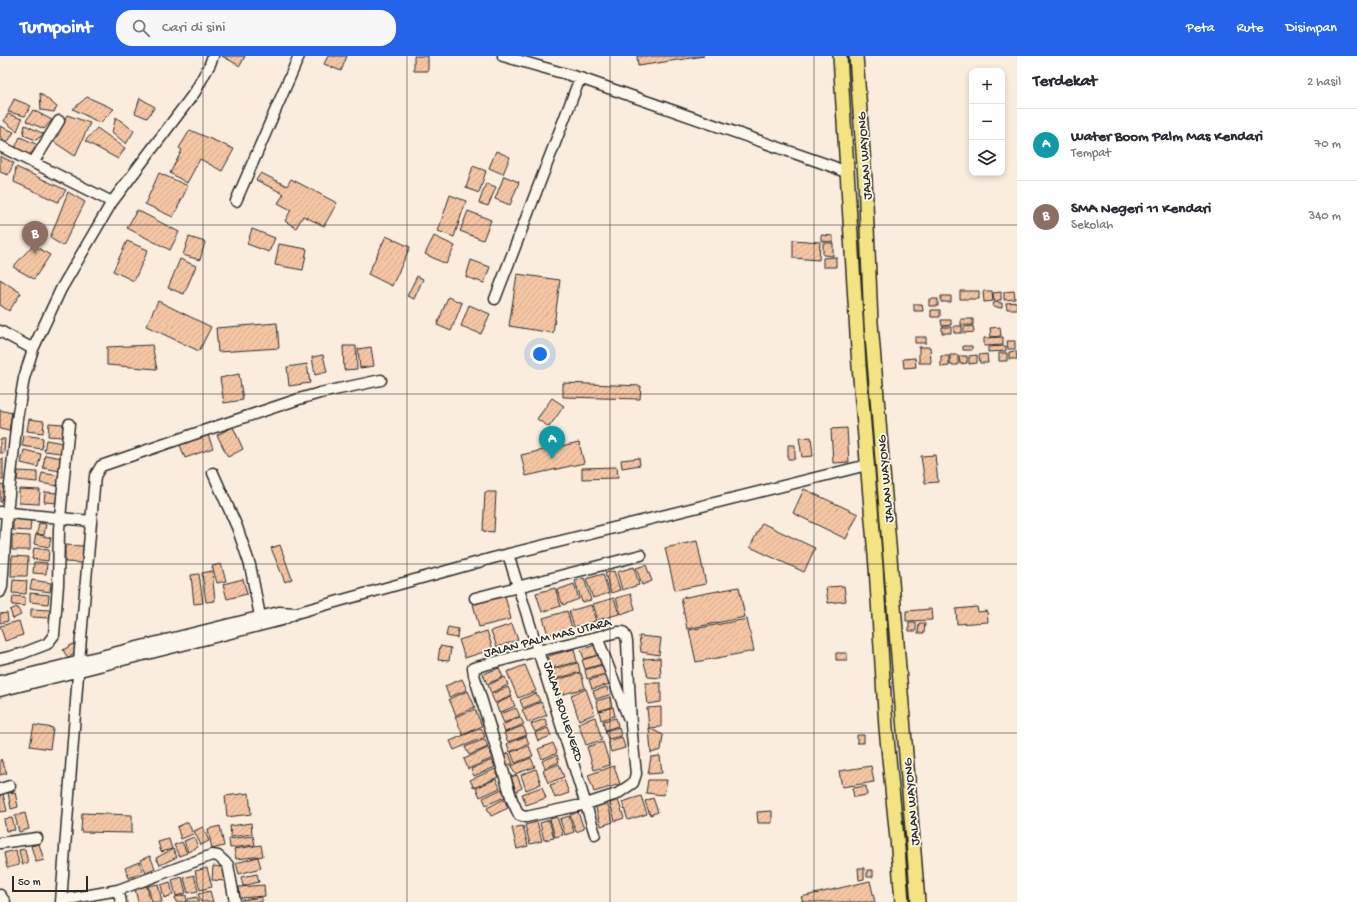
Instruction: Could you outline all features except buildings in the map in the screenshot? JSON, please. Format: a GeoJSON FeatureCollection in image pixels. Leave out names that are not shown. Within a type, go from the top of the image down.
{"type":"FeatureCollection","features":[{"type":"Feature","properties":{"kind":"main road","name":"JALAN WAYONG"},"geometry":{"type":"LineString","coordinates":[[840,56],[859,366],[876,566],[886,728],[902,902]]}},
{"type":"Feature","properties":{"kind":"main road","name":"JALAN WAYONG"},"geometry":{"type":"LineString","coordinates":[[856,56],[865,179],[870,323],[918,902]]}},
{"type":"Feature","properties":{"kind":"street"},"geometry":{"type":"LineString","coordinates":[[0,592],[2,578],[3,512],[24,378],[33,350],[61,289],[112,202],[195,92],[213,56]]}},
{"type":"Feature","properties":{"kind":"street"},"geometry":{"type":"LineString","coordinates":[[236,201],[299,56]]}},
{"type":"Feature","properties":{"kind":"street"},"geometry":{"type":"LineString","coordinates":[[503,56],[580,78],[834,167],[847,173]]}},
{"type":"Feature","properties":{"kind":"street"},"geometry":{"type":"LineString","coordinates":[[495,299],[580,78]]}},
{"type":"Feature","properties":{"kind":"street"},"geometry":{"type":"LineString","coordinates":[[33,163],[59,121]]}},
{"type":"Feature","properties":{"kind":"street"},"geometry":{"type":"LineString","coordinates":[[0,146],[112,202]]}},
{"type":"Feature","properties":{"kind":"street"},"geometry":{"type":"LineString","coordinates":[[0,331],[33,350]]}},
{"type":"Feature","properties":{"kind":"street"},"geometry":{"type":"LineString","coordinates":[[235,902],[228,865],[218,856],[212,855],[118,890],[62,901],[94,476],[101,466],[197,433],[299,399],[344,387],[381,380]]}},
{"type":"Feature","properties":{"kind":"street"},"geometry":{"type":"LineString","coordinates":[[0,659],[21,654],[48,644],[54,634],[58,584],[59,529],[68,424]]}},
{"type":"Feature","properties":{"kind":"street"},"geometry":{"type":"LineString","coordinates":[[0,680],[79,666],[282,620],[296,613],[505,555],[867,465]]}},
{"type":"Feature","properties":{"kind":"street"},"geometry":{"type":"LineString","coordinates":[[212,473],[237,527],[250,564],[260,616]]}},
{"type":"Feature","properties":{"kind":"street"},"geometry":{"type":"LineString","coordinates":[[3,512],[91,521]]}},
{"type":"Feature","properties":{"kind":"street","name":"JALAN BOULEVERD"},"geometry":{"type":"LineString","coordinates":[[505,555],[584,804],[595,834]]}},
{"type":"Feature","properties":{"kind":"street"},"geometry":{"type":"LineString","coordinates":[[475,598],[641,555]]}},
{"type":"Feature","properties":{"kind":"street"},"geometry":{"type":"LineString","coordinates":[[0,690],[79,666],[260,616],[279,612],[296,613]]}},
{"type":"Feature","properties":{"kind":"street","name":"JALAN PALM MAS UTARA"},"geometry":{"type":"LineString","coordinates":[[622,632],[626,637],[631,725],[636,774],[633,783],[618,794],[584,804],[526,817],[519,815],[512,800],[473,668],[535,651],[622,632]]}},
{"type":"Feature","properties":{"kind":"street"},"geometry":{"type":"LineString","coordinates":[[597,637],[631,725]]}},
{"type":"Feature","properties":{"kind":"street"},"geometry":{"type":"LineString","coordinates":[[0,789],[10,786]]}},
{"type":"Feature","properties":{"kind":"street"},"geometry":{"type":"LineString","coordinates":[[0,843],[37,838]]}},
{"type":"Feature","properties":{"kind":"street"},"geometry":{"type":"LineString","coordinates":[[118,890],[121,902]]}},
{"type":"Feature","properties":{"kind":"street"},"geometry":{"type":"LineString","coordinates":[[0,895],[5,902]]}},
{"type":"Feature","properties":{"kind":"place","name":"SMA Negeri 11 Kendari"},"geometry":{"type":"Point","coordinates":[35,254]}},
{"type":"Feature","properties":{"kind":"place","name":"Water Boom Palm Mas Kendari"},"geometry":{"type":"Point","coordinates":[552,459]}}]}
